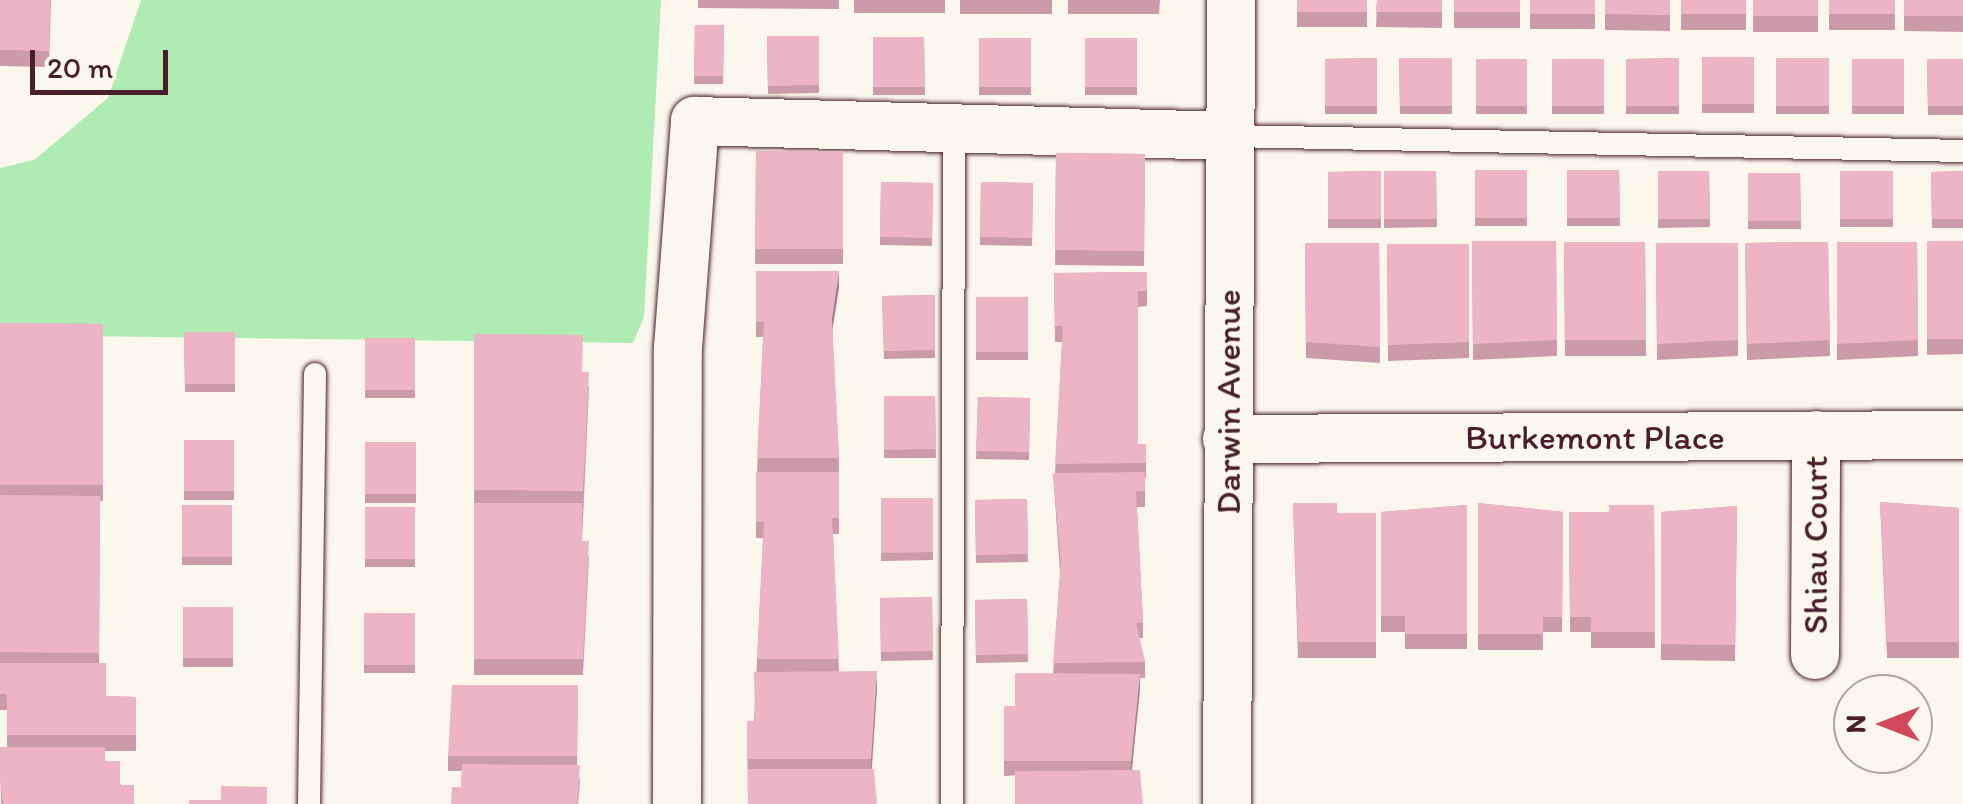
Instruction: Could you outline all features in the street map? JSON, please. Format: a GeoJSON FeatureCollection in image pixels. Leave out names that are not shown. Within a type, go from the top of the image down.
{"type":"FeatureCollection","features":[{"type":"Feature","properties":{"kind":"street","name":"Darwin Avenue"},"geometry":{"type":"LineString","coordinates":[[1226,804],[1231,0]]}},
{"type":"Feature","properties":{"kind":"street"},"geometry":{"type":"LineString","coordinates":[[677,804],[678,348],[695,121],[1230,136]]}},
{"type":"Feature","properties":{"kind":"street","name":"Shiau Court"},"geometry":{"type":"LineString","coordinates":[[1814,655],[1816,435]]}},
{"type":"Feature","properties":{"kind":"street","name":"Burkemont Place"},"geometry":{"type":"LineString","coordinates":[[1227,439],[1963,435]]}},
{"type":"Feature","properties":{"kind":"lane"},"geometry":{"type":"LineString","coordinates":[[952,804],[954,127]]}},
{"type":"Feature","properties":{"kind":"lane"},"geometry":{"type":"LineString","coordinates":[[1230,136],[1278,144],[1963,151]]}},
{"type":"Feature","properties":{"kind":"lane"},"geometry":{"type":"LineString","coordinates":[[309,804],[315,374]]}},
{"type":"Feature","properties":{"kind":"green space"},"geometry":{"type":"Polygon","coordinates":[[[141,0],[661,0],[644,317],[633,343],[0,335],[0,168],[34,160],[108,98],[141,0]]]}},
{"type":"Feature","properties":{"kind":"building"},"geometry":{"type":"Polygon","coordinates":[[[0,0],[50,0],[49,51],[0,50],[0,0]]]}},
{"type":"Feature","properties":{"kind":"building"},"geometry":{"type":"Polygon","coordinates":[[[1297,0],[1367,0],[1367,12],[1297,12],[1297,0]]]}},
{"type":"Feature","properties":{"kind":"building"},"geometry":{"type":"Polygon","coordinates":[[[1377,0],[1442,0],[1442,12],[1376,12],[1377,0]]]}},
{"type":"Feature","properties":{"kind":"building"},"geometry":{"type":"Polygon","coordinates":[[[1454,0],[1520,0],[1520,12],[1454,12],[1454,0]]]}},
{"type":"Feature","properties":{"kind":"building"},"geometry":{"type":"Polygon","coordinates":[[[1530,0],[1595,0],[1595,14],[1530,14],[1530,0]]]}},
{"type":"Feature","properties":{"kind":"building"},"geometry":{"type":"Polygon","coordinates":[[[1605,0],[1670,0],[1670,15],[1605,14],[1605,0]]]}},
{"type":"Feature","properties":{"kind":"building"},"geometry":{"type":"Polygon","coordinates":[[[1681,0],[1746,0],[1746,14],[1681,14],[1681,0]]]}},
{"type":"Feature","properties":{"kind":"building"},"geometry":{"type":"Polygon","coordinates":[[[1753,0],[1818,0],[1818,16],[1753,16],[1753,0]]]}},
{"type":"Feature","properties":{"kind":"building"},"geometry":{"type":"Polygon","coordinates":[[[1829,0],[1895,0],[1895,14],[1829,14],[1829,0]]]}},
{"type":"Feature","properties":{"kind":"building"},"geometry":{"type":"Polygon","coordinates":[[[1904,0],[1963,0],[1963,16],[1904,16],[1904,0]]]}},
{"type":"Feature","properties":{"kind":"building"},"geometry":{"type":"Polygon","coordinates":[[[695,25],[724,25],[723,76],[694,76],[695,25]]]}},
{"type":"Feature","properties":{"kind":"building"},"geometry":{"type":"Polygon","coordinates":[[[767,36],[819,36],[819,85],[768,86],[767,36]]]}},
{"type":"Feature","properties":{"kind":"building"},"geometry":{"type":"Polygon","coordinates":[[[873,37],[924,37],[925,87],[873,87],[873,37]]]}},
{"type":"Feature","properties":{"kind":"building"},"geometry":{"type":"Polygon","coordinates":[[[979,38],[1031,38],[1031,87],[979,87],[979,38]]]}},
{"type":"Feature","properties":{"kind":"building"},"geometry":{"type":"Polygon","coordinates":[[[1085,38],[1137,38],[1137,87],[1085,87],[1085,38]]]}},
{"type":"Feature","properties":{"kind":"building"},"geometry":{"type":"Polygon","coordinates":[[[1702,57],[1754,57],[1754,104],[1702,104],[1702,57]]]}},
{"type":"Feature","properties":{"kind":"building"},"geometry":{"type":"Polygon","coordinates":[[[1377,58],[1377,106],[1325,106],[1325,59],[1377,58]]]}},
{"type":"Feature","properties":{"kind":"building"},"geometry":{"type":"Polygon","coordinates":[[[1399,58],[1452,58],[1452,106],[1400,106],[1399,58]]]}},
{"type":"Feature","properties":{"kind":"building"},"geometry":{"type":"Polygon","coordinates":[[[1679,58],[1679,106],[1626,106],[1626,59],[1679,58]]]}},
{"type":"Feature","properties":{"kind":"building"},"geometry":{"type":"Polygon","coordinates":[[[1776,58],[1829,58],[1829,106],[1776,106],[1776,58]]]}},
{"type":"Feature","properties":{"kind":"building"},"geometry":{"type":"Polygon","coordinates":[[[1476,59],[1527,59],[1527,106],[1476,106],[1476,59]]]}},
{"type":"Feature","properties":{"kind":"building"},"geometry":{"type":"Polygon","coordinates":[[[1552,59],[1604,59],[1604,106],[1552,106],[1552,59]]]}},
{"type":"Feature","properties":{"kind":"building"},"geometry":{"type":"Polygon","coordinates":[[[1852,59],[1904,59],[1904,106],[1852,106],[1852,59]]]}},
{"type":"Feature","properties":{"kind":"building"},"geometry":{"type":"Polygon","coordinates":[[[1927,59],[1963,59],[1963,106],[1928,106],[1927,59]]]}},
{"type":"Feature","properties":{"kind":"building"},"geometry":{"type":"Polygon","coordinates":[[[756,151],[843,151],[843,249],[755,249],[756,151]]]}},
{"type":"Feature","properties":{"kind":"building"},"geometry":{"type":"Polygon","coordinates":[[[1056,153],[1145,154],[1144,251],[1055,250],[1056,153]]]}},
{"type":"Feature","properties":{"kind":"building"},"geometry":{"type":"Polygon","coordinates":[[[1475,170],[1527,170],[1527,218],[1475,218],[1475,170]]]}},
{"type":"Feature","properties":{"kind":"building"},"geometry":{"type":"Polygon","coordinates":[[[1567,170],[1619,170],[1620,218],[1567,218],[1567,170]]]}},
{"type":"Feature","properties":{"kind":"building"},"geometry":{"type":"Polygon","coordinates":[[[1381,171],[1381,219],[1328,219],[1328,172],[1381,171]]]}},
{"type":"Feature","properties":{"kind":"building"},"geometry":{"type":"Polygon","coordinates":[[[1384,171],[1436,171],[1437,219],[1384,219],[1384,171]]]}},
{"type":"Feature","properties":{"kind":"building"},"geometry":{"type":"Polygon","coordinates":[[[1658,171],[1709,171],[1710,219],[1658,219],[1658,171]]]}},
{"type":"Feature","properties":{"kind":"building"},"geometry":{"type":"Polygon","coordinates":[[[1840,171],[1893,171],[1893,219],[1840,219],[1840,171]]]}},
{"type":"Feature","properties":{"kind":"building"},"geometry":{"type":"Polygon","coordinates":[[[1963,171],[1963,219],[1932,219],[1931,172],[1963,171]]]}},
{"type":"Feature","properties":{"kind":"building"},"geometry":{"type":"Polygon","coordinates":[[[1748,173],[1800,173],[1801,221],[1748,221],[1748,173]]]}},
{"type":"Feature","properties":{"kind":"building"},"geometry":{"type":"Polygon","coordinates":[[[881,182],[933,183],[932,238],[880,237],[881,182]]]}},
{"type":"Feature","properties":{"kind":"building"},"geometry":{"type":"Polygon","coordinates":[[[981,182],[1033,183],[1032,238],[980,237],[981,182]]]}},
{"type":"Feature","properties":{"kind":"building"},"geometry":{"type":"Polygon","coordinates":[[[1472,241],[1556,241],[1557,340],[1473,344],[1472,241]]]}},
{"type":"Feature","properties":{"kind":"building"},"geometry":{"type":"Polygon","coordinates":[[[1927,241],[1963,241],[1963,339],[1927,339],[1927,241]]]}},
{"type":"Feature","properties":{"kind":"building"},"geometry":{"type":"Polygon","coordinates":[[[1564,242],[1645,242],[1646,340],[1565,340],[1564,242]]]}},
{"type":"Feature","properties":{"kind":"building"},"geometry":{"type":"Polygon","coordinates":[[[1828,242],[1830,340],[1747,344],[1745,243],[1828,242]]]}},
{"type":"Feature","properties":{"kind":"building"},"geometry":{"type":"Polygon","coordinates":[[[1837,242],[1917,242],[1918,340],[1837,344],[1837,242]]]}},
{"type":"Feature","properties":{"kind":"building"},"geometry":{"type":"Polygon","coordinates":[[[1305,243],[1379,243],[1380,347],[1306,342],[1305,243]]]}},
{"type":"Feature","properties":{"kind":"building"},"geometry":{"type":"Polygon","coordinates":[[[1656,243],[1738,243],[1738,340],[1657,344],[1656,243]]]}},
{"type":"Feature","properties":{"kind":"building"},"geometry":{"type":"Polygon","coordinates":[[[1387,244],[1469,244],[1469,342],[1388,345],[1387,244]]]}},
{"type":"Feature","properties":{"kind":"building"},"geometry":{"type":"Polygon","coordinates":[[[756,271],[839,271],[832,318],[839,458],[757,458],[764,322],[756,322],[756,271]]]}},
{"type":"Feature","properties":{"kind":"building"},"geometry":{"type":"Polygon","coordinates":[[[1147,272],[1147,291],[1138,291],[1138,444],[1146,444],[1146,463],[1055,464],[1063,326],[1055,326],[1054,273],[1147,272]]]}},
{"type":"Feature","properties":{"kind":"building"},"geometry":{"type":"Polygon","coordinates":[[[935,295],[935,350],[884,351],[882,296],[935,295]]]}},
{"type":"Feature","properties":{"kind":"building"},"geometry":{"type":"Polygon","coordinates":[[[976,297],[1028,297],[1028,352],[976,352],[976,297]]]}},
{"type":"Feature","properties":{"kind":"building"},"geometry":{"type":"Polygon","coordinates":[[[0,323],[103,324],[103,485],[0,485],[0,323]]]}},
{"type":"Feature","properties":{"kind":"building"},"geometry":{"type":"Polygon","coordinates":[[[184,332],[235,332],[235,384],[185,384],[184,332]]]}},
{"type":"Feature","properties":{"kind":"building"},"geometry":{"type":"Polygon","coordinates":[[[474,334],[583,335],[582,372],[589,372],[583,491],[474,490],[474,334]]]}},
{"type":"Feature","properties":{"kind":"building"},"geometry":{"type":"Polygon","coordinates":[[[365,338],[415,338],[415,390],[365,390],[365,338]]]}},
{"type":"Feature","properties":{"kind":"building"},"geometry":{"type":"Polygon","coordinates":[[[884,396],[935,396],[936,449],[884,450],[884,396]]]}},
{"type":"Feature","properties":{"kind":"building"},"geometry":{"type":"Polygon","coordinates":[[[978,397],[1030,398],[1029,452],[976,451],[978,397]]]}},
{"type":"Feature","properties":{"kind":"building"},"geometry":{"type":"Polygon","coordinates":[[[184,440],[234,440],[234,491],[184,491],[184,440]]]}},
{"type":"Feature","properties":{"kind":"building"},"geometry":{"type":"Polygon","coordinates":[[[365,442],[416,442],[416,494],[365,494],[365,442]]]}},
{"type":"Feature","properties":{"kind":"building"},"geometry":{"type":"Polygon","coordinates":[[[756,472],[839,472],[839,518],[832,518],[839,659],[757,659],[764,522],[756,522],[756,472]]]}},
{"type":"Feature","properties":{"kind":"building"},"geometry":{"type":"Polygon","coordinates":[[[1145,472],[1145,491],[1136,491],[1143,622],[1136,623],[1145,662],[1053,663],[1061,564],[1053,473],[1145,472]]]}},
{"type":"Feature","properties":{"kind":"building"},"geometry":{"type":"Polygon","coordinates":[[[0,495],[100,496],[99,653],[0,652],[0,495]]]}},
{"type":"Feature","properties":{"kind":"building"},"geometry":{"type":"Polygon","coordinates":[[[881,498],[933,498],[933,552],[881,553],[881,498]]]}},
{"type":"Feature","properties":{"kind":"building"},"geometry":{"type":"Polygon","coordinates":[[[1027,499],[1028,554],[976,555],[975,500],[1027,499]]]}},
{"type":"Feature","properties":{"kind":"building"},"geometry":{"type":"Polygon","coordinates":[[[1880,502],[1959,508],[1959,642],[1887,642],[1880,502]]]}},
{"type":"Feature","properties":{"kind":"building"},"geometry":{"type":"Polygon","coordinates":[[[474,503],[582,503],[582,541],[589,541],[583,659],[474,659],[474,503]]]}},
{"type":"Feature","properties":{"kind":"building"},"geometry":{"type":"Polygon","coordinates":[[[1293,503],[1337,503],[1337,513],[1376,513],[1376,642],[1298,642],[1293,503]]]}},
{"type":"Feature","properties":{"kind":"building"},"geometry":{"type":"Polygon","coordinates":[[[1478,503],[1563,512],[1562,617],[1543,617],[1543,634],[1478,634],[1478,503]]]}},
{"type":"Feature","properties":{"kind":"building"},"geometry":{"type":"Polygon","coordinates":[[[182,505],[232,505],[232,557],[182,557],[182,505]]]}},
{"type":"Feature","properties":{"kind":"building"},"geometry":{"type":"Polygon","coordinates":[[[1467,505],[1467,634],[1405,634],[1405,616],[1381,616],[1381,512],[1467,505]]]}},
{"type":"Feature","properties":{"kind":"building"},"geometry":{"type":"Polygon","coordinates":[[[1609,505],[1654,505],[1655,632],[1591,632],[1591,617],[1570,617],[1569,512],[1609,512],[1609,505]]]}},
{"type":"Feature","properties":{"kind":"building"},"geometry":{"type":"Polygon","coordinates":[[[1737,506],[1735,645],[1661,644],[1661,512],[1737,506]]]}},
{"type":"Feature","properties":{"kind":"building"},"geometry":{"type":"Polygon","coordinates":[[[365,507],[415,507],[415,559],[365,559],[365,507]]]}},
{"type":"Feature","properties":{"kind":"building"},"geometry":{"type":"Polygon","coordinates":[[[932,597],[933,651],[881,652],[880,598],[932,597]]]}},
{"type":"Feature","properties":{"kind":"building"},"geometry":{"type":"Polygon","coordinates":[[[1027,599],[1028,654],[976,655],[975,600],[1027,599]]]}},
{"type":"Feature","properties":{"kind":"building"},"geometry":{"type":"Polygon","coordinates":[[[183,607],[233,607],[233,658],[183,658],[183,607]]]}},
{"type":"Feature","properties":{"kind":"building"},"geometry":{"type":"Polygon","coordinates":[[[364,613],[415,613],[415,665],[364,665],[364,613]]]}},
{"type":"Feature","properties":{"kind":"building"},"geometry":{"type":"Polygon","coordinates":[[[0,663],[106,663],[106,696],[136,697],[136,735],[7,735],[7,694],[0,694],[0,663]]]}},
{"type":"Feature","properties":{"kind":"building"},"geometry":{"type":"Polygon","coordinates":[[[877,671],[871,759],[747,759],[747,721],[755,721],[754,672],[877,671]]]}},
{"type":"Feature","properties":{"kind":"building"},"geometry":{"type":"Polygon","coordinates":[[[1015,673],[1140,674],[1131,761],[1004,761],[1004,706],[1015,706],[1015,673]]]}},
{"type":"Feature","properties":{"kind":"building"},"geometry":{"type":"Polygon","coordinates":[[[452,685],[578,685],[577,756],[448,756],[452,685]]]}},
{"type":"Feature","properties":{"kind":"building"},"geometry":{"type":"Polygon","coordinates":[[[0,747],[105,747],[105,761],[120,761],[120,785],[134,785],[134,804],[3,804],[0,747]]]}},
{"type":"Feature","properties":{"kind":"building"},"geometry":{"type":"Polygon","coordinates":[[[462,764],[580,765],[577,804],[451,804],[452,787],[461,787],[462,764]]]}},
{"type":"Feature","properties":{"kind":"building"},"geometry":{"type":"Polygon","coordinates":[[[748,769],[874,769],[877,804],[748,804],[748,769]]]}},
{"type":"Feature","properties":{"kind":"building"},"geometry":{"type":"Polygon","coordinates":[[[1140,770],[1143,804],[1015,804],[1015,771],[1140,770]]]}},
{"type":"Feature","properties":{"kind":"building"},"geometry":{"type":"Polygon","coordinates":[[[221,786],[267,787],[267,804],[189,804],[189,800],[221,800],[221,786]]]}}]}
